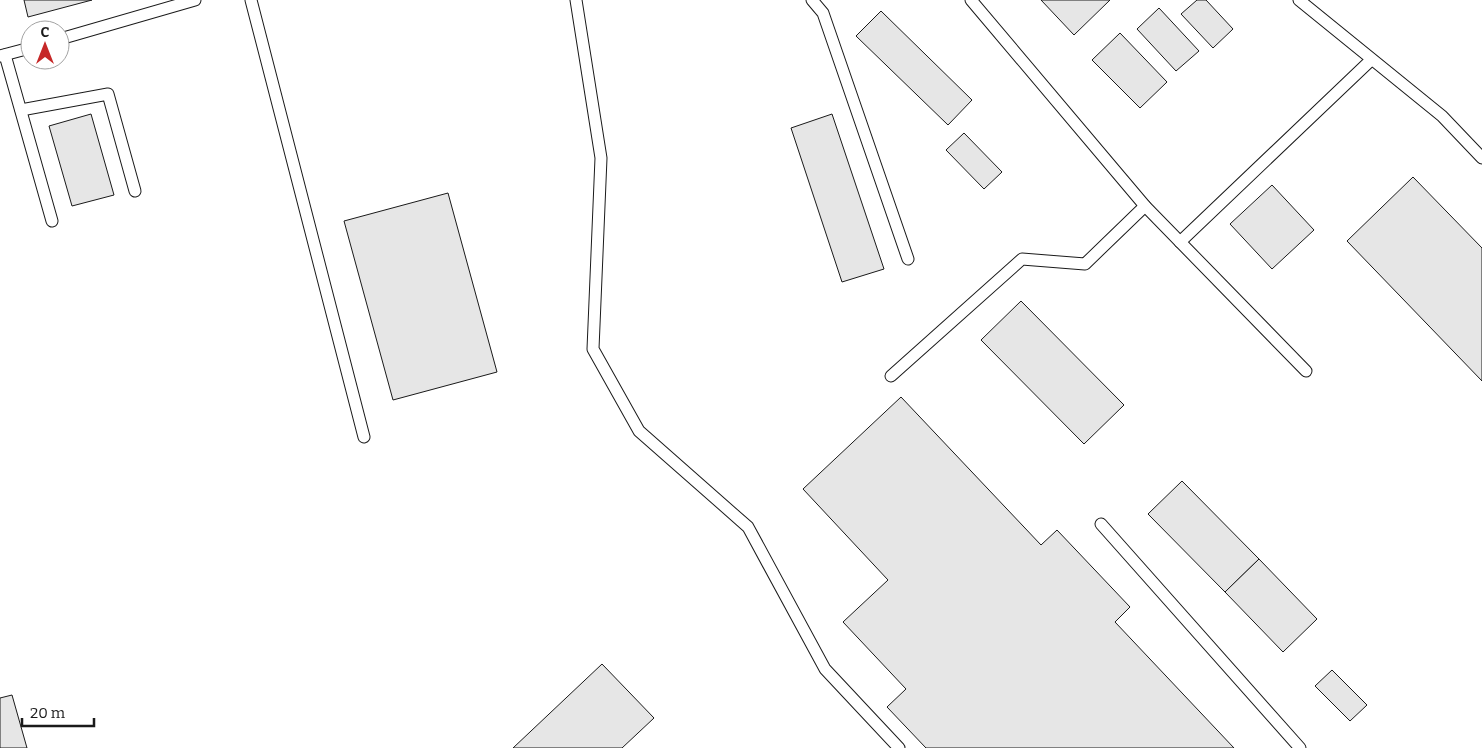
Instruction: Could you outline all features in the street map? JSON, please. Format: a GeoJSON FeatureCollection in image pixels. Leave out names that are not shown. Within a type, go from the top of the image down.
{"type":"FeatureCollection","features":[{"type":"Feature","properties":{"kind":"lane"},"geometry":{"type":"LineString","coordinates":[[70,36],[175,3],[195,0]]}},
{"type":"Feature","properties":{"kind":"lane"},"geometry":{"type":"LineString","coordinates":[[252,0],[364,437]]}},
{"type":"Feature","properties":{"kind":"lane"},"geometry":{"type":"LineString","coordinates":[[576,0],[601,158],[593,349],[639,431],[748,527],[825,669],[899,748]]}},
{"type":"Feature","properties":{"kind":"lane"},"geometry":{"type":"LineString","coordinates":[[812,0],[823,13],[908,259]]}},
{"type":"Feature","properties":{"kind":"lane"},"geometry":{"type":"LineString","coordinates":[[971,0],[1145,206],[1306,371]]}},
{"type":"Feature","properties":{"kind":"lane"},"geometry":{"type":"LineString","coordinates":[[1299,0],[1442,116],[1482,158]]}},
{"type":"Feature","properties":{"kind":"lane"},"geometry":{"type":"LineString","coordinates":[[20,51],[3,56],[21,110],[52,221]]}},
{"type":"Feature","properties":{"kind":"lane"},"geometry":{"type":"LineString","coordinates":[[1180,242],[1371,60]]}},
{"type":"Feature","properties":{"kind":"lane"},"geometry":{"type":"LineString","coordinates":[[21,110],[108,94],[135,191]]}},
{"type":"Feature","properties":{"kind":"lane"},"geometry":{"type":"LineString","coordinates":[[891,376],[1022,259],[1085,264],[1145,206]]}},
{"type":"Feature","properties":{"kind":"lane"},"geometry":{"type":"LineString","coordinates":[[1101,524],[1300,748]]}},
{"type":"Feature","properties":{"kind":"building"},"geometry":{"type":"Polygon","coordinates":[[[24,0],[92,0],[28,17],[24,0]]]}},
{"type":"Feature","properties":{"kind":"building"},"geometry":{"type":"Polygon","coordinates":[[[1041,0],[1110,0],[1074,35],[1041,0]]]}},
{"type":"Feature","properties":{"kind":"building"},"geometry":{"type":"Polygon","coordinates":[[[1197,0],[1206,0],[1233,29],[1213,48],[1181,14],[1197,0]]]}},
{"type":"Feature","properties":{"kind":"building"},"geometry":{"type":"Polygon","coordinates":[[[1159,8],[1199,51],[1176,71],[1137,29],[1159,8]]]}},
{"type":"Feature","properties":{"kind":"building"},"geometry":{"type":"Polygon","coordinates":[[[881,11],[972,100],[948,125],[856,36],[881,11]]]}},
{"type":"Feature","properties":{"kind":"building"},"geometry":{"type":"Polygon","coordinates":[[[1120,33],[1167,82],[1140,108],[1092,60],[1120,33]]]}},
{"type":"Feature","properties":{"kind":"building"},"geometry":{"type":"Polygon","coordinates":[[[91,114],[114,195],[72,206],[49,126],[91,114]]]}},
{"type":"Feature","properties":{"kind":"building"},"geometry":{"type":"Polygon","coordinates":[[[832,114],[884,269],[842,282],[791,128],[832,114]]]}},
{"type":"Feature","properties":{"kind":"building"},"geometry":{"type":"Polygon","coordinates":[[[964,133],[1002,172],[984,189],[946,150],[964,133]]]}},
{"type":"Feature","properties":{"kind":"building"},"geometry":{"type":"Polygon","coordinates":[[[1413,177],[1482,248],[1482,381],[1347,241],[1413,177]]]}},
{"type":"Feature","properties":{"kind":"building"},"geometry":{"type":"Polygon","coordinates":[[[1272,185],[1314,230],[1272,269],[1230,224],[1272,185]]]}},
{"type":"Feature","properties":{"kind":"building"},"geometry":{"type":"Polygon","coordinates":[[[448,193],[497,372],[393,400],[344,221],[448,193]]]}},
{"type":"Feature","properties":{"kind":"building"},"geometry":{"type":"Polygon","coordinates":[[[1021,301],[1124,405],[1084,444],[981,340],[1021,301]]]}},
{"type":"Feature","properties":{"kind":"building"},"geometry":{"type":"Polygon","coordinates":[[[901,397],[1041,545],[1057,530],[1130,607],[1115,622],[1234,748],[926,748],[887,707],[906,689],[843,622],[888,580],[803,489],[901,397]]]}},
{"type":"Feature","properties":{"kind":"building"},"geometry":{"type":"Polygon","coordinates":[[[1182,481],[1259,559],[1225,592],[1148,514],[1182,481]]]}},
{"type":"Feature","properties":{"kind":"building"},"geometry":{"type":"Polygon","coordinates":[[[1259,559],[1317,619],[1283,652],[1225,592],[1259,559]]]}},
{"type":"Feature","properties":{"kind":"building"},"geometry":{"type":"Polygon","coordinates":[[[602,664],[654,718],[622,748],[513,748],[602,664]]]}},
{"type":"Feature","properties":{"kind":"building"},"geometry":{"type":"Polygon","coordinates":[[[1332,670],[1367,705],[1350,721],[1315,686],[1332,670]]]}},
{"type":"Feature","properties":{"kind":"building"},"geometry":{"type":"Polygon","coordinates":[[[12,695],[27,748],[0,748],[0,698],[12,695]]]}}]}
